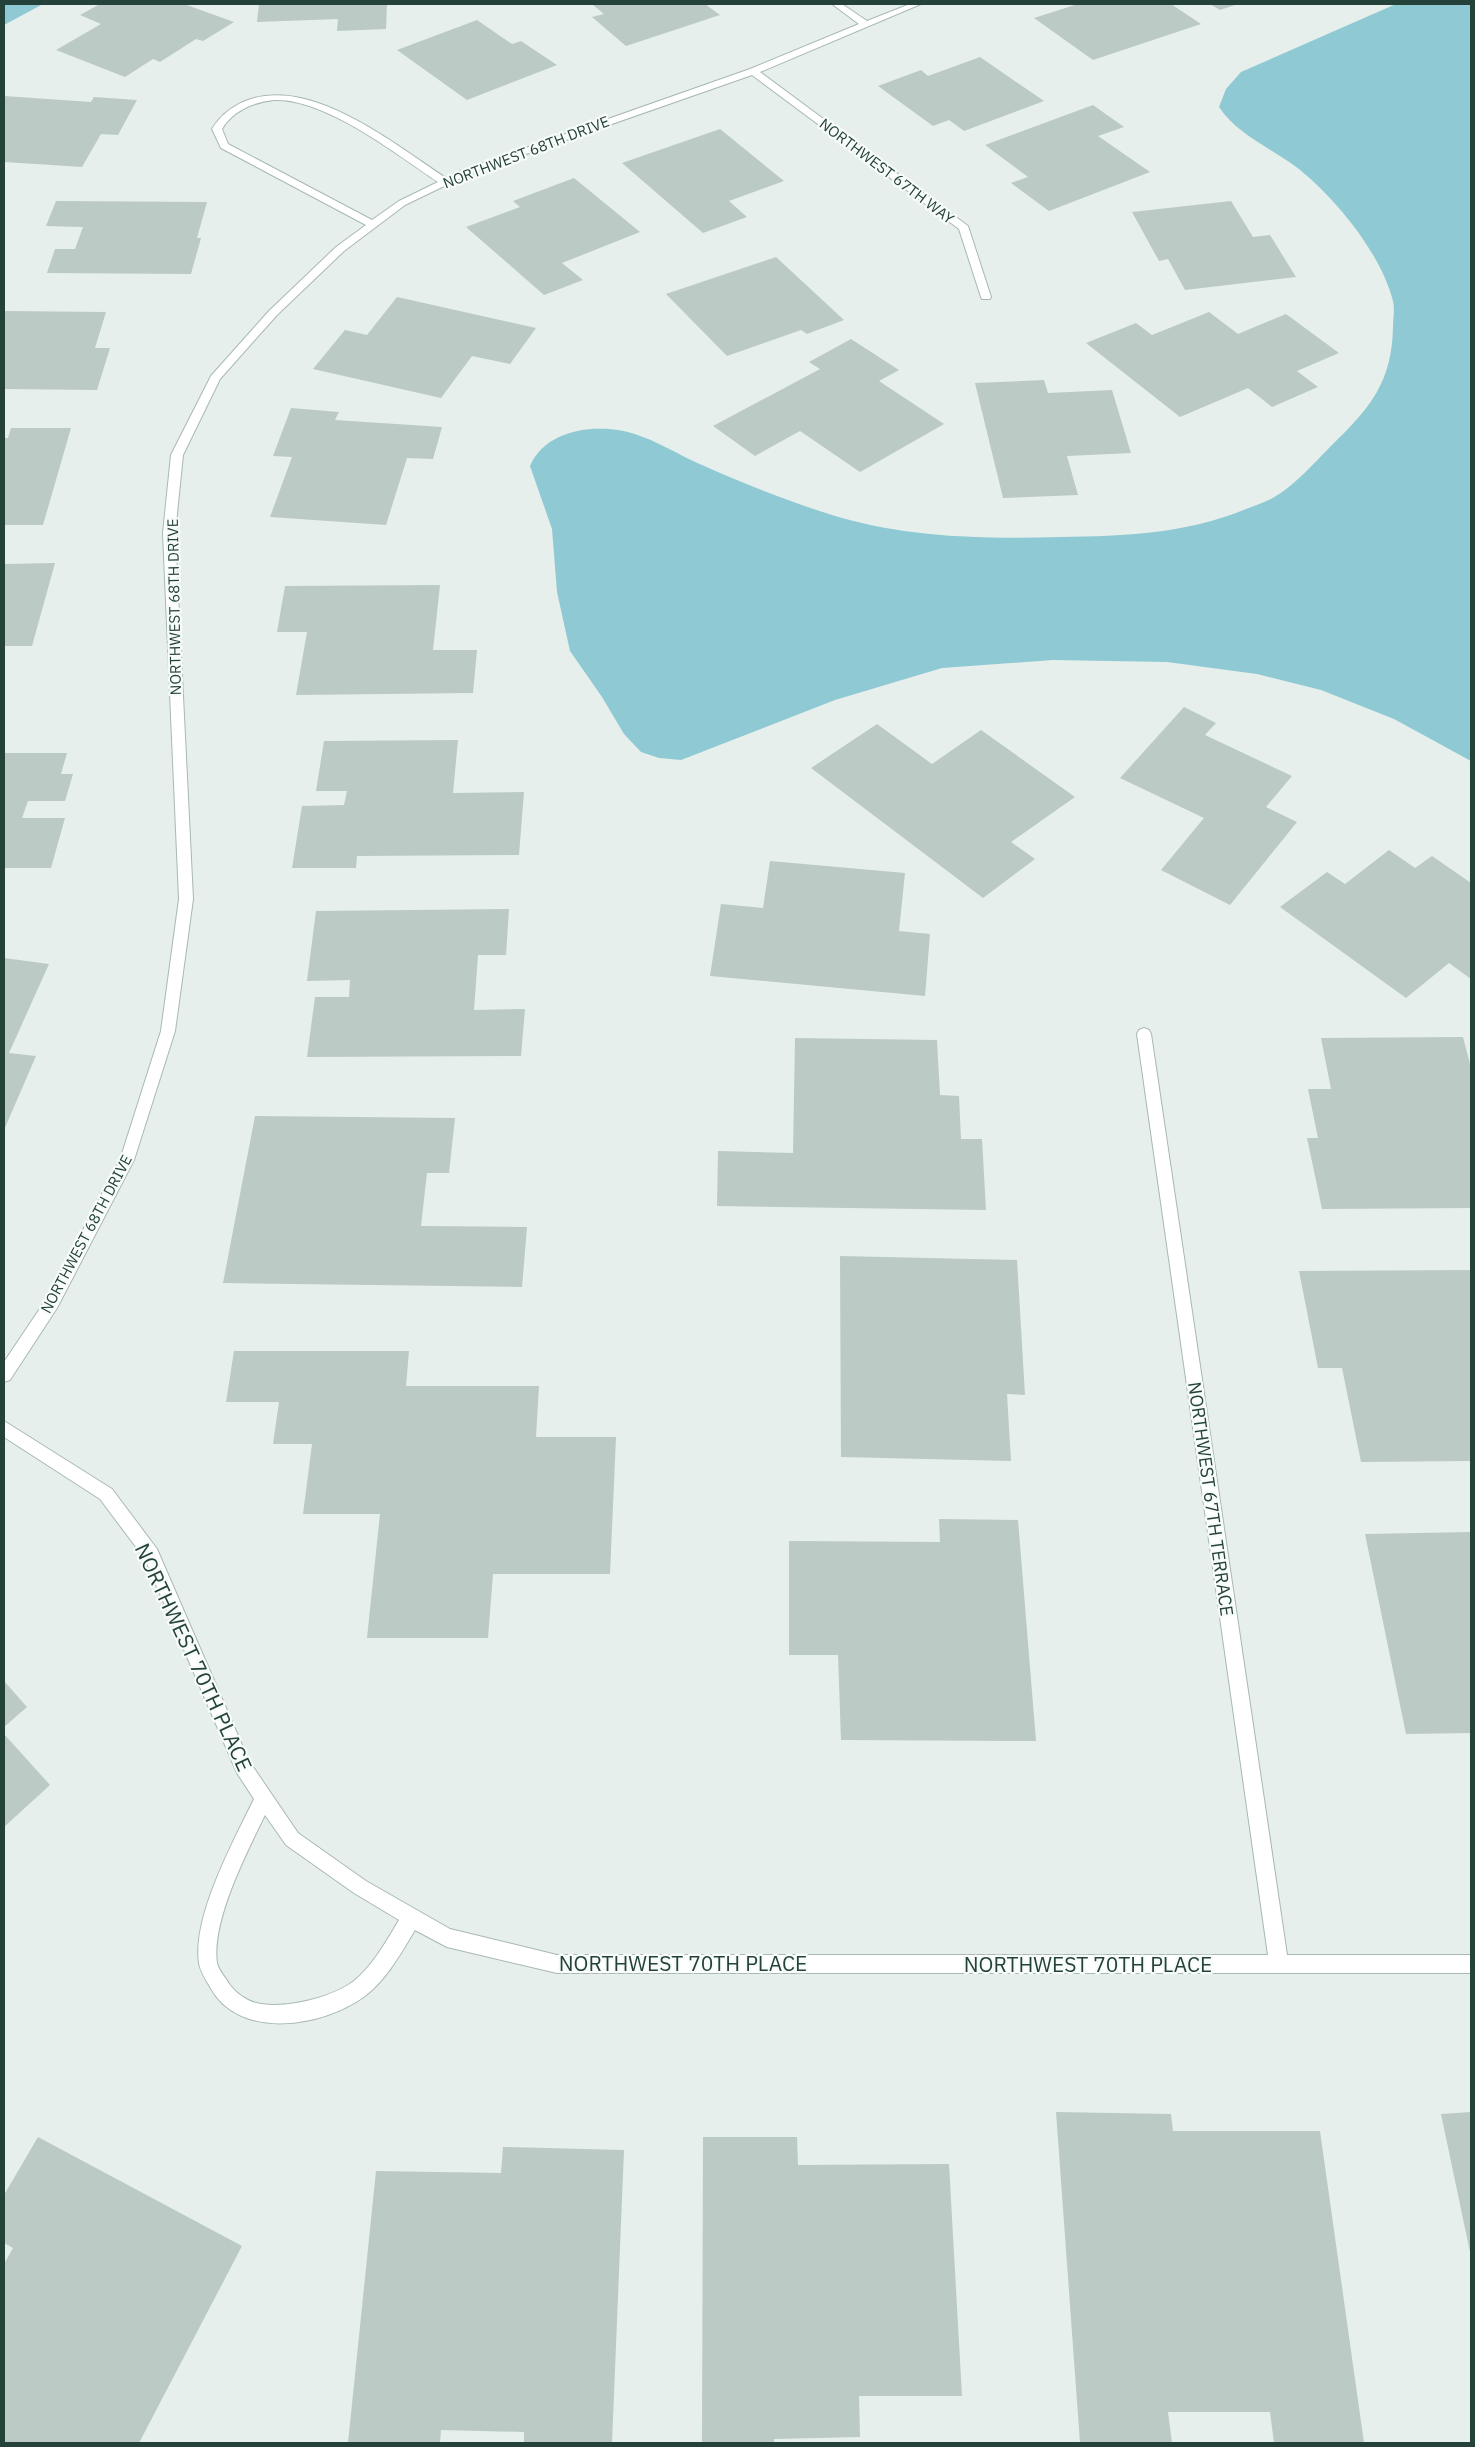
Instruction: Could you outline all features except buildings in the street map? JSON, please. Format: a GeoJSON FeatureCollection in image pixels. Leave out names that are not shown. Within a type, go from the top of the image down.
{"type":"FeatureCollection","features":[{"type":"Feature","properties":{"kind":"street"},"geometry":{"type":"LineString","coordinates":[[836,4],[865,24]]}},
{"type":"Feature","properties":{"kind":"street","name":"NORTHWEST 68TH DRIVE"},"geometry":{"type":"LineString","coordinates":[[4,1375],[52,1303],[127,1160],[168,1031],[186,899],[169,533],[177,455],[215,378],[273,313],[340,249],[402,202],[445,182],[550,141],[753,71],[917,4]]}},
{"type":"Feature","properties":{"kind":"street","name":"NORTHWEST 67TH WAY"},"geometry":{"type":"LineString","coordinates":[[753,71],[964,228],[986,297]]}},
{"type":"Feature","properties":{"kind":"street"},"geometry":{"type":"LineString","coordinates":[[373,225],[224,146],[217,130],[221,121],[233,110],[257,100],[279,97],[298,100],[333,112],[445,182]]}},
{"type":"Feature","properties":{"kind":"street","name":"NORTHWEST 67TH TERRACE"},"geometry":{"type":"LineString","coordinates":[[1144,1034],[1279,1964]]}},
{"type":"Feature","properties":{"kind":"street","name":"NORTHWEST 70TH PLACE"},"geometry":{"type":"LineString","coordinates":[[4,1428],[106,1494],[151,1554],[208,1682],[243,1767],[292,1839],[360,1887],[447,1938],[557,1964],[1471,1964]]}},
{"type":"Feature","properties":{"kind":"street"},"geometry":{"type":"LineString","coordinates":[[264,1798],[224,1886],[212,1928],[208,1964],[222,1992],[251,2011],[286,2013],[320,2009],[360,1988],[386,1957],[412,1917]]}},
{"type":"Feature","properties":{"kind":"water"},"geometry":{"type":"Polygon","coordinates":[[[4,4],[43,4],[4,25],[4,4]]]}},
{"type":"Feature","properties":{"kind":"water"},"geometry":{"type":"Polygon","coordinates":[[[1396,4],[1471,4],[1471,761],[1394,719],[1321,690],[1257,674],[1167,662],[1053,660],[942,668],[835,700],[681,760],[659,758],[641,752],[624,734],[602,697],[570,651],[557,592],[552,529],[530,466],[536,455],[545,446],[555,439],[579,430],[605,429],[629,432],[651,440],[735,479],[825,513],[896,530],[951,536],[1034,538],[1108,536],[1155,532],[1201,524],[1272,498],[1298,479],[1368,406],[1383,379],[1388,363],[1392,346],[1394,304],[1378,264],[1367,245],[1340,209],[1310,178],[1244,133],[1226,117],[1219,107],[1226,89],[1241,72],[1396,4]]]}}]}
